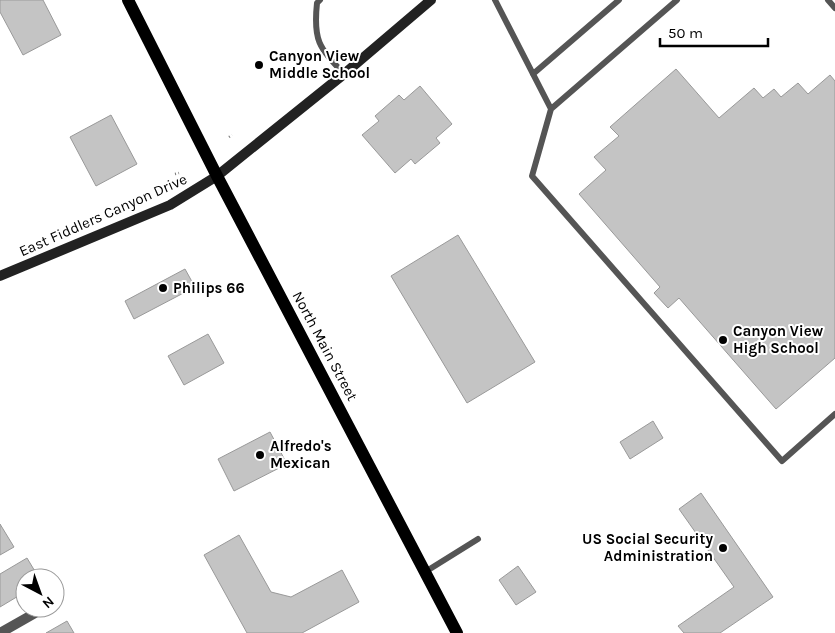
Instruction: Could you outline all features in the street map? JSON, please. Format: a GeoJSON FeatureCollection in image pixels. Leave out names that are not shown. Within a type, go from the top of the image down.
{"type":"FeatureCollection","features":[{"type":"Feature","properties":{"kind":"main road","name":"North Main Street"},"geometry":{"type":"LineString","coordinates":[[128,0],[217,176],[457,633]]}},
{"type":"Feature","properties":{"kind":"street","name":"East Fiddlers Canyon Drive"},"geometry":{"type":"LineString","coordinates":[[0,276],[170,205],[217,176],[344,74],[431,0]]}},
{"type":"Feature","properties":{"kind":"street"},"geometry":{"type":"LineString","coordinates":[[0,633],[26,618]]}},
{"type":"Feature","properties":{"kind":"lane"},"geometry":{"type":"LineString","coordinates":[[320,0],[317,3],[314,30],[323,51],[344,74]]}},
{"type":"Feature","properties":{"kind":"lane"},"geometry":{"type":"LineString","coordinates":[[495,0],[551,109]]}},
{"type":"Feature","properties":{"kind":"lane"},"geometry":{"type":"LineString","coordinates":[[533,74],[619,0]]}},
{"type":"Feature","properties":{"kind":"lane"},"geometry":{"type":"LineString","coordinates":[[677,0],[551,109],[532,176],[782,461],[835,414]]}},
{"type":"Feature","properties":{"kind":"lane"},"geometry":{"type":"LineString","coordinates":[[828,0],[835,8]]}},
{"type":"Feature","properties":{"kind":"lane"},"geometry":{"type":"LineString","coordinates":[[425,572],[478,539]]}},
{"type":"Feature","properties":{"kind":"building"},"geometry":{"type":"Polygon","coordinates":[[[0,0],[43,0],[61,35],[23,55],[0,12],[0,0]]]}},
{"type":"Feature","properties":{"kind":"building","name":"Canyon View High School"},"geometry":{"type":"Polygon","coordinates":[[[676,69],[719,118],[754,88],[763,98],[774,89],[781,97],[798,83],[808,94],[830,75],[835,81],[835,358],[776,409],[679,298],[668,308],[654,293],[660,287],[579,194],[606,170],[594,157],[619,136],[610,127],[676,69]]]}},
{"type":"Feature","properties":{"kind":"building"},"geometry":{"type":"Polygon","coordinates":[[[420,86],[452,124],[436,138],[440,143],[415,164],[411,159],[395,173],[362,135],[379,121],[375,116],[399,95],[404,100],[420,86]]]}},
{"type":"Feature","properties":{"kind":"building"},"geometry":{"type":"Polygon","coordinates":[[[111,115],[137,164],[96,186],[70,137],[111,115]]]}},
{"type":"Feature","properties":{"kind":"building"},"geometry":{"type":"Polygon","coordinates":[[[458,235],[535,362],[467,403],[391,276],[458,235]]]}},
{"type":"Feature","properties":{"kind":"building"},"geometry":{"type":"Polygon","coordinates":[[[185,269],[195,287],[134,319],[125,301],[185,269]]]}},
{"type":"Feature","properties":{"kind":"building"},"geometry":{"type":"Polygon","coordinates":[[[208,334],[224,363],[184,385],[168,356],[208,334]]]}},
{"type":"Feature","properties":{"kind":"building"},"geometry":{"type":"Polygon","coordinates":[[[653,421],[663,438],[630,459],[620,442],[653,421]]]}},
{"type":"Feature","properties":{"kind":"building"},"geometry":{"type":"Polygon","coordinates":[[[270,432],[287,464],[234,491],[218,459],[270,432]]]}},
{"type":"Feature","properties":{"kind":"building","name":"US Social Security Administration"},"geometry":{"type":"Polygon","coordinates":[[[701,493],[773,597],[720,633],[684,633],[678,626],[734,587],[679,509],[701,493]]]}},
{"type":"Feature","properties":{"kind":"building"},"geometry":{"type":"Polygon","coordinates":[[[0,524],[14,547],[0,555],[0,524]]]}},
{"type":"Feature","properties":{"kind":"building"},"geometry":{"type":"Polygon","coordinates":[[[239,535],[271,592],[291,597],[342,570],[359,602],[302,633],[247,633],[204,555],[239,535]]]}},
{"type":"Feature","properties":{"kind":"building"},"geometry":{"type":"Polygon","coordinates":[[[27,558],[33,568],[15,568],[15,598],[0,607],[0,574],[27,558]]]}},
{"type":"Feature","properties":{"kind":"building"},"geometry":{"type":"Polygon","coordinates":[[[518,566],[536,592],[516,605],[499,580],[518,566]]]}},
{"type":"Feature","properties":{"kind":"building"},"geometry":{"type":"Polygon","coordinates":[[[67,621],[74,633],[46,633],[67,621]]]}},
{"type":"Feature","properties":{"kind":"place","name":"Canyon View Middle School"},"geometry":{"type":"Point","coordinates":[259,65]}},
{"type":"Feature","properties":{"kind":"place","name":"Philips 66"},"geometry":{"type":"Point","coordinates":[163,288]}},
{"type":"Feature","properties":{"kind":"place","name":"Canyon View High School"},"geometry":{"type":"Point","coordinates":[723,340]}},
{"type":"Feature","properties":{"kind":"place","name":"Alfredo's Mexican"},"geometry":{"type":"Point","coordinates":[260,455]}},
{"type":"Feature","properties":{"kind":"place","name":"US Social Security Administration"},"geometry":{"type":"Point","coordinates":[723,548]}}]}
